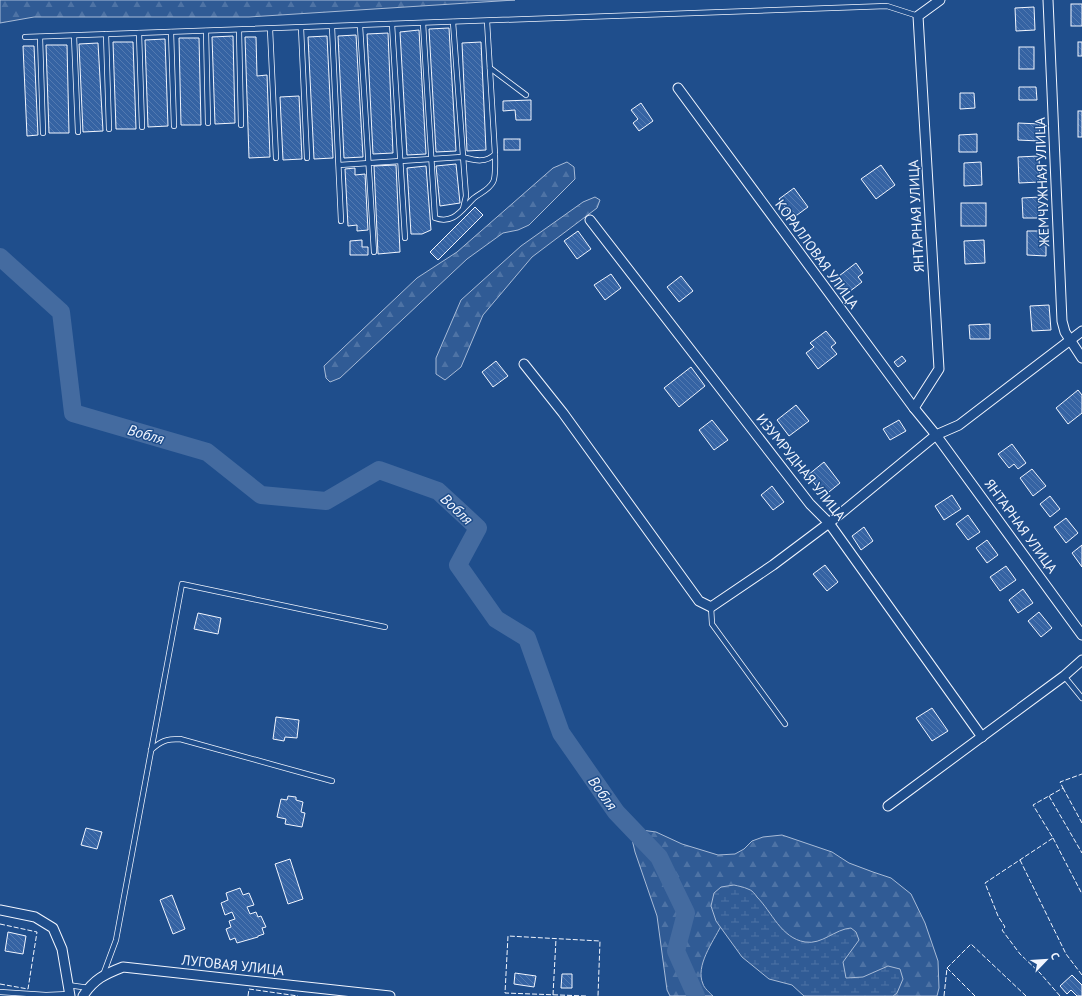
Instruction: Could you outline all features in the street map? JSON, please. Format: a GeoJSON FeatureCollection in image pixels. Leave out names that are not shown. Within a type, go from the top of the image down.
{"type":"FeatureCollection","features":[{"type":"Feature","properties":{"kind":"street"},"geometry":{"type":"LineString","coordinates":[[918,16],[940,0]]}},
{"type":"Feature","properties":{"kind":"street","name":"ЖЕМЧУЖНАЯ УЛИЦА"},"geometry":{"type":"LineString","coordinates":[[1048,0],[1062,321],[1069,340],[1082,358]]}},
{"type":"Feature","properties":{"kind":"street","name":"ЯНТАРНАЯ УЛИЦА"},"geometry":{"type":"LineString","coordinates":[[914,408],[939,369],[918,16]]}},
{"type":"Feature","properties":{"kind":"street","name":"КОРАЛЛОВАЯ УЛИЦА"},"geometry":{"type":"LineString","coordinates":[[678,88],[914,408],[936,435]]}},
{"type":"Feature","properties":{"kind":"street","name":"ИЗУМРУДНАЯ УЛИЦА"},"geometry":{"type":"LineString","coordinates":[[590,220],[810,504],[829,523],[982,737]]}},
{"type":"Feature","properties":{"kind":"street"},"geometry":{"type":"LineString","coordinates":[[524,364],[563,413],[699,601],[711,607],[773,566],[829,523],[936,435],[959,425],[1082,331]]}},
{"type":"Feature","properties":{"kind":"street","name":"ЯНТАРНАЯ УЛИЦА"},"geometry":{"type":"LineString","coordinates":[[936,435],[1082,635]]}},
{"type":"Feature","properties":{"kind":"street"},"geometry":{"type":"LineString","coordinates":[[888,806],[1064,676],[1082,660]]}},
{"type":"Feature","properties":{"kind":"street"},"geometry":{"type":"LineString","coordinates":[[0,910],[35,918],[53,928],[62,949],[69,992]]}},
{"type":"Feature","properties":{"kind":"street","name":"ЛУГОВАЯ УЛИЦА"},"geometry":{"type":"LineString","coordinates":[[83,996],[103,975],[123,967],[390,996]]}},
{"type":"Feature","properties":{"kind":"lane"},"geometry":{"type":"LineString","coordinates":[[25,37],[887,6],[918,16]]}},
{"type":"Feature","properties":{"kind":"lane"},"geometry":{"type":"LineString","coordinates":[[423,23],[435,218],[442,221],[449,220],[463,210],[475,197],[484,192],[493,182],[495,154],[487,21]]}},
{"type":"Feature","properties":{"kind":"lane"},"geometry":{"type":"LineString","coordinates":[[454,22],[462,157],[466,196],[463,210]]}},
{"type":"Feature","properties":{"kind":"lane"},"geometry":{"type":"LineString","coordinates":[[392,24],[405,238]]}},
{"type":"Feature","properties":{"kind":"lane"},"geometry":{"type":"LineString","coordinates":[[360,26],[374,252]]}},
{"type":"Feature","properties":{"kind":"lane"},"geometry":{"type":"LineString","coordinates":[[332,27],[341,221]]}},
{"type":"Feature","properties":{"kind":"lane"},"geometry":{"type":"LineString","coordinates":[[301,28],[307,158]]}},
{"type":"Feature","properties":{"kind":"lane"},"geometry":{"type":"LineString","coordinates":[[270,29],[276,158]]}},
{"type":"Feature","properties":{"kind":"lane"},"geometry":{"type":"LineString","coordinates":[[238,30],[241,125]]}},
{"type":"Feature","properties":{"kind":"lane"},"geometry":{"type":"LineString","coordinates":[[206,31],[208,123]]}},
{"type":"Feature","properties":{"kind":"lane"},"geometry":{"type":"LineString","coordinates":[[171,32],[174,126]]}},
{"type":"Feature","properties":{"kind":"lane"},"geometry":{"type":"LineString","coordinates":[[139,33],[142,127]]}},
{"type":"Feature","properties":{"kind":"lane"},"geometry":{"type":"LineString","coordinates":[[106,34],[109,129]]}},
{"type":"Feature","properties":{"kind":"lane"},"geometry":{"type":"LineString","coordinates":[[74,36],[78,132]]}},
{"type":"Feature","properties":{"kind":"lane"},"geometry":{"type":"LineString","coordinates":[[40,37],[43,133]]}},
{"type":"Feature","properties":{"kind":"lane"},"geometry":{"type":"LineString","coordinates":[[490,68],[526,95]]}},
{"type":"Feature","properties":{"kind":"lane"},"geometry":{"type":"LineString","coordinates":[[339,165],[462,157],[478,161],[486,160],[495,154]]}},
{"type":"Feature","properties":{"kind":"lane"},"geometry":{"type":"LineString","coordinates":[[103,975],[116,940],[182,584],[385,627]]}},
{"type":"Feature","properties":{"kind":"lane"},"geometry":{"type":"LineString","coordinates":[[711,607],[712,624],[785,724]]}},
{"type":"Feature","properties":{"kind":"lane"},"geometry":{"type":"LineString","coordinates":[[1064,676],[1082,698]]}},
{"type":"Feature","properties":{"kind":"lane"},"geometry":{"type":"LineString","coordinates":[[151,750],[160,742],[169,739],[180,739],[332,781]]}},
{"type":"Feature","properties":{"kind":"lane"},"geometry":{"type":"LineString","coordinates":[[0,992],[46,995],[89,988]]}},
{"type":"Feature","properties":{"kind":"green space"},"geometry":{"type":"Polygon","coordinates":[[[0,0],[515,0],[249,17],[34,17],[0,23],[0,0]]]}},
{"type":"Feature","properties":{"kind":"green space"},"geometry":{"type":"Polygon","coordinates":[[[567,162],[574,167],[575,179],[529,225],[518,230],[503,233],[467,259],[340,378],[330,382],[326,378],[324,366],[417,278],[457,252],[553,168],[567,162]]]}},
{"type":"Feature","properties":{"kind":"green space"},"geometry":{"type":"Polygon","coordinates":[[[595,197],[600,200],[597,208],[532,257],[483,315],[461,367],[445,380],[436,374],[436,358],[461,300],[521,246],[583,202],[595,197]]]}},
{"type":"Feature","properties":{"kind":"green space"},"geometry":{"type":"Polygon","coordinates":[[[634,829],[656,832],[682,844],[718,855],[735,854],[744,849],[752,841],[763,837],[782,835],[832,852],[849,863],[891,878],[911,894],[925,923],[938,961],[939,988],[937,996],[827,996],[721,926],[706,954],[701,970],[701,977],[704,986],[713,996],[670,996],[667,990],[657,916],[635,852],[631,835],[634,829]]]}},
{"type":"Feature","properties":{"kind":"green space"},"geometry":{"type":"Polygon","coordinates":[[[734,885],[752,891],[783,930],[797,940],[805,942],[817,941],[839,931],[851,928],[856,932],[859,940],[843,962],[846,978],[863,977],[888,966],[900,969],[903,979],[897,993],[893,996],[804,996],[792,985],[769,979],[742,957],[716,921],[711,906],[714,893],[721,887],[734,885]]]}},
{"type":"Feature","properties":{"kind":"building"},"geometry":{"type":"Polygon","coordinates":[[[1071,4],[1082,4],[1082,26],[1071,26],[1071,4]]]}},
{"type":"Feature","properties":{"kind":"building"},"geometry":{"type":"Polygon","coordinates":[[[1034,7],[1035,30],[1016,31],[1015,8],[1034,7]]]}},
{"type":"Feature","properties":{"kind":"building"},"geometry":{"type":"Polygon","coordinates":[[[449,28],[456,151],[436,152],[429,29],[449,28]]]}},
{"type":"Feature","properties":{"kind":"building"},"geometry":{"type":"Polygon","coordinates":[[[419,30],[426,154],[407,155],[400,32],[419,30]]]}},
{"type":"Feature","properties":{"kind":"building"},"geometry":{"type":"Polygon","coordinates":[[[388,33],[393,153],[373,154],[367,34],[388,33]]]}},
{"type":"Feature","properties":{"kind":"building"},"geometry":{"type":"Polygon","coordinates":[[[356,35],[363,157],[344,158],[338,36],[356,35]]]}},
{"type":"Feature","properties":{"kind":"building"},"geometry":{"type":"Polygon","coordinates":[[[233,36],[235,123],[215,124],[212,37],[233,36]]]}},
{"type":"Feature","properties":{"kind":"building"},"geometry":{"type":"Polygon","coordinates":[[[327,36],[333,158],[314,159],[308,37],[327,36]]]}},
{"type":"Feature","properties":{"kind":"building"},"geometry":{"type":"Polygon","coordinates":[[[245,37],[256,37],[257,76],[267,75],[270,157],[249,158],[245,37]]]}},
{"type":"Feature","properties":{"kind":"building"},"geometry":{"type":"Polygon","coordinates":[[[179,38],[199,38],[201,125],[181,125],[179,38]]]}},
{"type":"Feature","properties":{"kind":"building"},"geometry":{"type":"Polygon","coordinates":[[[165,39],[168,126],[148,127],[145,40],[165,39]]]}},
{"type":"Feature","properties":{"kind":"building"},"geometry":{"type":"Polygon","coordinates":[[[113,42],[133,42],[136,129],[116,129],[113,42]]]}},
{"type":"Feature","properties":{"kind":"building"},"geometry":{"type":"Polygon","coordinates":[[[481,42],[486,150],[467,151],[462,43],[481,42]]]}},
{"type":"Feature","properties":{"kind":"building"},"geometry":{"type":"Polygon","coordinates":[[[1078,42],[1082,42],[1082,56],[1078,56],[1078,42]]]}},
{"type":"Feature","properties":{"kind":"building"},"geometry":{"type":"Polygon","coordinates":[[[98,43],[103,131],[83,132],[79,44],[98,43]]]}},
{"type":"Feature","properties":{"kind":"building"},"geometry":{"type":"Polygon","coordinates":[[[46,45],[67,45],[69,133],[49,133],[46,45]]]}},
{"type":"Feature","properties":{"kind":"building"},"geometry":{"type":"Polygon","coordinates":[[[23,46],[34,46],[38,135],[27,136],[23,46]]]}},
{"type":"Feature","properties":{"kind":"building"},"geometry":{"type":"Polygon","coordinates":[[[1019,47],[1034,47],[1034,69],[1019,69],[1019,47]]]}},
{"type":"Feature","properties":{"kind":"building"},"geometry":{"type":"Polygon","coordinates":[[[1019,87],[1036,87],[1037,100],[1019,100],[1019,87]]]}},
{"type":"Feature","properties":{"kind":"building"},"geometry":{"type":"Polygon","coordinates":[[[960,93],[974,93],[975,108],[960,109],[960,93]]]}},
{"type":"Feature","properties":{"kind":"building"},"geometry":{"type":"Polygon","coordinates":[[[299,96],[302,159],[283,160],[280,97],[299,96]]]}},
{"type":"Feature","properties":{"kind":"building"},"geometry":{"type":"Polygon","coordinates":[[[531,100],[531,120],[516,120],[515,110],[503,111],[503,101],[531,100]]]}},
{"type":"Feature","properties":{"kind":"building"},"geometry":{"type":"Polygon","coordinates":[[[641,103],[653,121],[639,131],[633,123],[638,119],[631,110],[641,103]]]}},
{"type":"Feature","properties":{"kind":"building"},"geometry":{"type":"Polygon","coordinates":[[[1078,111],[1082,111],[1082,137],[1078,137],[1078,111]]]}},
{"type":"Feature","properties":{"kind":"building"},"geometry":{"type":"Polygon","coordinates":[[[1018,123],[1040,124],[1039,141],[1018,140],[1018,123]]]}},
{"type":"Feature","properties":{"kind":"building"},"geometry":{"type":"Polygon","coordinates":[[[977,134],[977,152],[959,152],[959,135],[977,134]]]}},
{"type":"Feature","properties":{"kind":"building"},"geometry":{"type":"Polygon","coordinates":[[[504,139],[520,139],[520,150],[504,150],[504,139]]]}},
{"type":"Feature","properties":{"kind":"building"},"geometry":{"type":"Polygon","coordinates":[[[1039,156],[1040,182],[1019,183],[1018,157],[1039,156]]]}},
{"type":"Feature","properties":{"kind":"building"},"geometry":{"type":"Polygon","coordinates":[[[981,162],[982,185],[964,186],[964,163],[981,162]]]}},
{"type":"Feature","properties":{"kind":"building"},"geometry":{"type":"Polygon","coordinates":[[[456,164],[460,203],[440,206],[436,166],[456,164]]]}},
{"type":"Feature","properties":{"kind":"building"},"geometry":{"type":"Polygon","coordinates":[[[396,165],[400,252],[378,254],[374,166],[396,165]]]}},
{"type":"Feature","properties":{"kind":"building"},"geometry":{"type":"Polygon","coordinates":[[[881,165],[895,185],[876,199],[861,179],[881,165]]]}},
{"type":"Feature","properties":{"kind":"building"},"geometry":{"type":"Polygon","coordinates":[[[426,166],[431,230],[422,234],[411,234],[407,168],[426,166]]]}},
{"type":"Feature","properties":{"kind":"building"},"geometry":{"type":"Polygon","coordinates":[[[355,168],[355,175],[365,174],[368,230],[357,231],[357,225],[348,226],[345,169],[355,168]]]}},
{"type":"Feature","properties":{"kind":"building"},"geometry":{"type":"Polygon","coordinates":[[[794,188],[808,207],[793,218],[779,199],[794,188]]]}},
{"type":"Feature","properties":{"kind":"building"},"geometry":{"type":"Polygon","coordinates":[[[1040,197],[1041,218],[1023,218],[1022,198],[1040,197]]]}},
{"type":"Feature","properties":{"kind":"building"},"geometry":{"type":"Polygon","coordinates":[[[961,203],[986,203],[986,226],[961,226],[961,203]]]}},
{"type":"Feature","properties":{"kind":"building"},"geometry":{"type":"Polygon","coordinates":[[[475,207],[483,215],[438,260],[430,252],[475,207]]]}},
{"type":"Feature","properties":{"kind":"building"},"geometry":{"type":"Polygon","coordinates":[[[578,231],[591,249],[577,259],[564,241],[578,231]]]}},
{"type":"Feature","properties":{"kind":"building"},"geometry":{"type":"Polygon","coordinates":[[[1027,231],[1046,231],[1046,256],[1027,255],[1027,231]]]}},
{"type":"Feature","properties":{"kind":"building"},"geometry":{"type":"Polygon","coordinates":[[[362,240],[362,247],[368,247],[368,255],[350,255],[350,241],[362,240]]]}},
{"type":"Feature","properties":{"kind":"building"},"geometry":{"type":"Polygon","coordinates":[[[984,240],[985,263],[965,264],[964,241],[984,240]]]}},
{"type":"Feature","properties":{"kind":"building"},"geometry":{"type":"Polygon","coordinates":[[[856,263],[863,273],[858,277],[862,282],[849,292],[846,289],[844,290],[835,279],[856,263]]]}},
{"type":"Feature","properties":{"kind":"building"},"geometry":{"type":"Polygon","coordinates":[[[611,274],[621,288],[605,300],[594,285],[611,274]]]}},
{"type":"Feature","properties":{"kind":"building"},"geometry":{"type":"Polygon","coordinates":[[[681,276],[693,291],[679,302],[667,287],[681,276]]]}},
{"type":"Feature","properties":{"kind":"building"},"geometry":{"type":"Polygon","coordinates":[[[1049,305],[1051,330],[1032,331],[1030,306],[1049,305]]]}},
{"type":"Feature","properties":{"kind":"building"},"geometry":{"type":"Polygon","coordinates":[[[990,324],[990,339],[970,339],[969,325],[990,324]]]}},
{"type":"Feature","properties":{"kind":"building"},"geometry":{"type":"Polygon","coordinates":[[[826,331],[836,343],[831,347],[837,354],[818,369],[806,353],[814,347],[810,343],[826,331]]]}},
{"type":"Feature","properties":{"kind":"building"},"geometry":{"type":"Polygon","coordinates":[[[902,356],[906,361],[898,367],[894,362],[902,356]]]}},
{"type":"Feature","properties":{"kind":"building"},"geometry":{"type":"Polygon","coordinates":[[[496,361],[508,376],[493,387],[482,372],[496,361]]]}},
{"type":"Feature","properties":{"kind":"building"},"geometry":{"type":"Polygon","coordinates":[[[691,367],[705,386],[679,407],[664,388],[691,367]]]}},
{"type":"Feature","properties":{"kind":"building"},"geometry":{"type":"Polygon","coordinates":[[[1078,390],[1082,395],[1082,413],[1068,424],[1056,408],[1078,390]]]}},
{"type":"Feature","properties":{"kind":"building"},"geometry":{"type":"Polygon","coordinates":[[[796,405],[809,421],[789,436],[777,420],[796,405]]]}},
{"type":"Feature","properties":{"kind":"building"},"geometry":{"type":"Polygon","coordinates":[[[712,420],[728,440],[714,450],[699,430],[712,420]]]}},
{"type":"Feature","properties":{"kind":"building"},"geometry":{"type":"Polygon","coordinates":[[[899,420],[906,431],[890,440],[883,429],[899,420]]]}},
{"type":"Feature","properties":{"kind":"building"},"geometry":{"type":"Polygon","coordinates":[[[1012,444],[1026,463],[1018,469],[1014,464],[1009,468],[998,454],[1012,444]]]}},
{"type":"Feature","properties":{"kind":"building"},"geometry":{"type":"Polygon","coordinates":[[[824,462],[840,483],[824,496],[808,475],[824,462]]]}},
{"type":"Feature","properties":{"kind":"building"},"geometry":{"type":"Polygon","coordinates":[[[1032,469],[1046,486],[1033,496],[1020,478],[1032,469]]]}},
{"type":"Feature","properties":{"kind":"building"},"geometry":{"type":"Polygon","coordinates":[[[772,486],[784,502],[773,510],[761,495],[772,486]]]}},
{"type":"Feature","properties":{"kind":"building"},"geometry":{"type":"Polygon","coordinates":[[[952,495],[961,509],[944,520],[935,506],[952,495]]]}},
{"type":"Feature","properties":{"kind":"building"},"geometry":{"type":"Polygon","coordinates":[[[1050,496],[1060,509],[1050,517],[1040,504],[1050,496]]]}},
{"type":"Feature","properties":{"kind":"building"},"geometry":{"type":"Polygon","coordinates":[[[968,515],[980,532],[968,540],[956,524],[968,515]]]}},
{"type":"Feature","properties":{"kind":"building"},"geometry":{"type":"Polygon","coordinates":[[[1066,518],[1078,533],[1066,543],[1054,527],[1066,518]]]}},
{"type":"Feature","properties":{"kind":"building"},"geometry":{"type":"Polygon","coordinates":[[[864,527],[873,541],[861,550],[852,536],[864,527]]]}},
{"type":"Feature","properties":{"kind":"building"},"geometry":{"type":"Polygon","coordinates":[[[987,540],[998,555],[987,563],[976,548],[987,540]]]}},
{"type":"Feature","properties":{"kind":"building"},"geometry":{"type":"Polygon","coordinates":[[[1082,545],[1082,567],[1072,553],[1082,545]]]}},
{"type":"Feature","properties":{"kind":"building"},"geometry":{"type":"Polygon","coordinates":[[[825,565],[838,582],[827,591],[813,574],[825,565]]]}},
{"type":"Feature","properties":{"kind":"building"},"geometry":{"type":"Polygon","coordinates":[[[1006,566],[1016,580],[1000,591],[990,577],[1006,566]]]}},
{"type":"Feature","properties":{"kind":"building"},"geometry":{"type":"Polygon","coordinates":[[[1023,589],[1033,603],[1018,613],[1009,600],[1023,589]]]}},
{"type":"Feature","properties":{"kind":"building"},"geometry":{"type":"Polygon","coordinates":[[[1039,612],[1052,628],[1041,637],[1028,621],[1039,612]]]}},
{"type":"Feature","properties":{"kind":"building"},"geometry":{"type":"Polygon","coordinates":[[[198,613],[221,618],[218,634],[194,629],[198,613]]]}},
{"type":"Feature","properties":{"kind":"building"},"geometry":{"type":"Polygon","coordinates":[[[932,708],[948,731],[932,741],[916,718],[932,708]]]}},
{"type":"Feature","properties":{"kind":"building"},"geometry":{"type":"Polygon","coordinates":[[[276,717],[299,720],[297,738],[285,737],[284,741],[273,739],[276,717]]]}},
{"type":"Feature","properties":{"kind":"building"},"geometry":{"type":"Polygon","coordinates":[[[288,796],[296,797],[296,800],[303,802],[301,812],[305,813],[302,827],[285,824],[286,819],[277,817],[281,799],[287,800],[288,796]]]}},
{"type":"Feature","properties":{"kind":"building"},"geometry":{"type":"Polygon","coordinates":[[[86,828],[102,832],[97,849],[81,845],[86,828]]]}},
{"type":"Feature","properties":{"kind":"building"},"geometry":{"type":"Polygon","coordinates":[[[290,859],[303,899],[288,904],[275,864],[290,859]]]}},
{"type":"Feature","properties":{"kind":"building"},"geometry":{"type":"Polygon","coordinates":[[[240,888],[243,895],[249,893],[254,905],[247,907],[250,914],[256,912],[258,917],[261,916],[266,927],[262,928],[264,934],[237,943],[235,938],[230,940],[226,929],[231,927],[229,921],[235,919],[232,912],[225,915],[221,903],[228,900],[226,893],[240,888]]]}},
{"type":"Feature","properties":{"kind":"building"},"geometry":{"type":"Polygon","coordinates":[[[172,895],[185,929],[173,934],[160,900],[172,895]]]}},
{"type":"Feature","properties":{"kind":"building"},"geometry":{"type":"Polygon","coordinates":[[[8,932],[26,936],[23,954],[5,951],[8,932]]]}},
{"type":"Feature","properties":{"kind":"building"},"geometry":{"type":"Polygon","coordinates":[[[515,973],[536,976],[534,987],[514,984],[515,973]]]}},
{"type":"Feature","properties":{"kind":"building"},"geometry":{"type":"Polygon","coordinates":[[[562,974],[572,974],[572,988],[561,988],[562,974]]]}},
{"type":"Feature","properties":{"kind":"building"},"geometry":{"type":"Polygon","coordinates":[[[1072,975],[1082,985],[1082,996],[1077,996],[1071,990],[1067,994],[1060,986],[1072,975]]]}},
{"type":"Feature","properties":{"kind":"waterway","name":"Вобля"},"geometry":{"type":"LineString","coordinates":[[0,257],[61,312],[73,413],[207,452],[261,495],[326,501],[379,470],[438,491],[478,528],[458,565],[496,619],[527,638],[561,733],[616,812],[659,857],[686,913],[676,951],[696,996]]}},
{"type":"Feature","properties":{"kind":"fence"},"geometry":{"type":"LineString","coordinates":[[1060,996],[1040,973],[1020,954],[1002,930],[1005,927],[998,916],[985,883],[1053,838],[1033,805],[1063,788],[1060,782],[1082,774]]}},
{"type":"Feature","properties":{"kind":"fence"},"geometry":{"type":"LineString","coordinates":[[1063,788],[1082,823]]}},
{"type":"Feature","properties":{"kind":"fence"},"geometry":{"type":"LineString","coordinates":[[1049,796],[1082,853]]}},
{"type":"Feature","properties":{"kind":"fence"},"geometry":{"type":"LineString","coordinates":[[1053,838],[1082,894]]}},
{"type":"Feature","properties":{"kind":"fence"},"geometry":{"type":"LineString","coordinates":[[1020,860],[1066,954],[1082,975]]}},
{"type":"Feature","properties":{"kind":"fence"},"geometry":{"type":"LineString","coordinates":[[0,924],[37,932],[28,989],[0,984]]}},
{"type":"Feature","properties":{"kind":"fence"},"geometry":{"type":"LineString","coordinates":[[586,996],[505,993],[508,936],[600,941],[598,996]]}},
{"type":"Feature","properties":{"kind":"fence"},"geometry":{"type":"LineString","coordinates":[[553,995],[556,939]]}},
{"type":"Feature","properties":{"kind":"fence"},"geometry":{"type":"LineString","coordinates":[[944,996],[947,968],[971,944],[1026,996]]}},
{"type":"Feature","properties":{"kind":"fence"},"geometry":{"type":"LineString","coordinates":[[947,968],[975,996]]}},
{"type":"Feature","properties":{"kind":"fence"},"geometry":{"type":"LineString","coordinates":[[248,996],[249,989],[298,996]]}}]}
